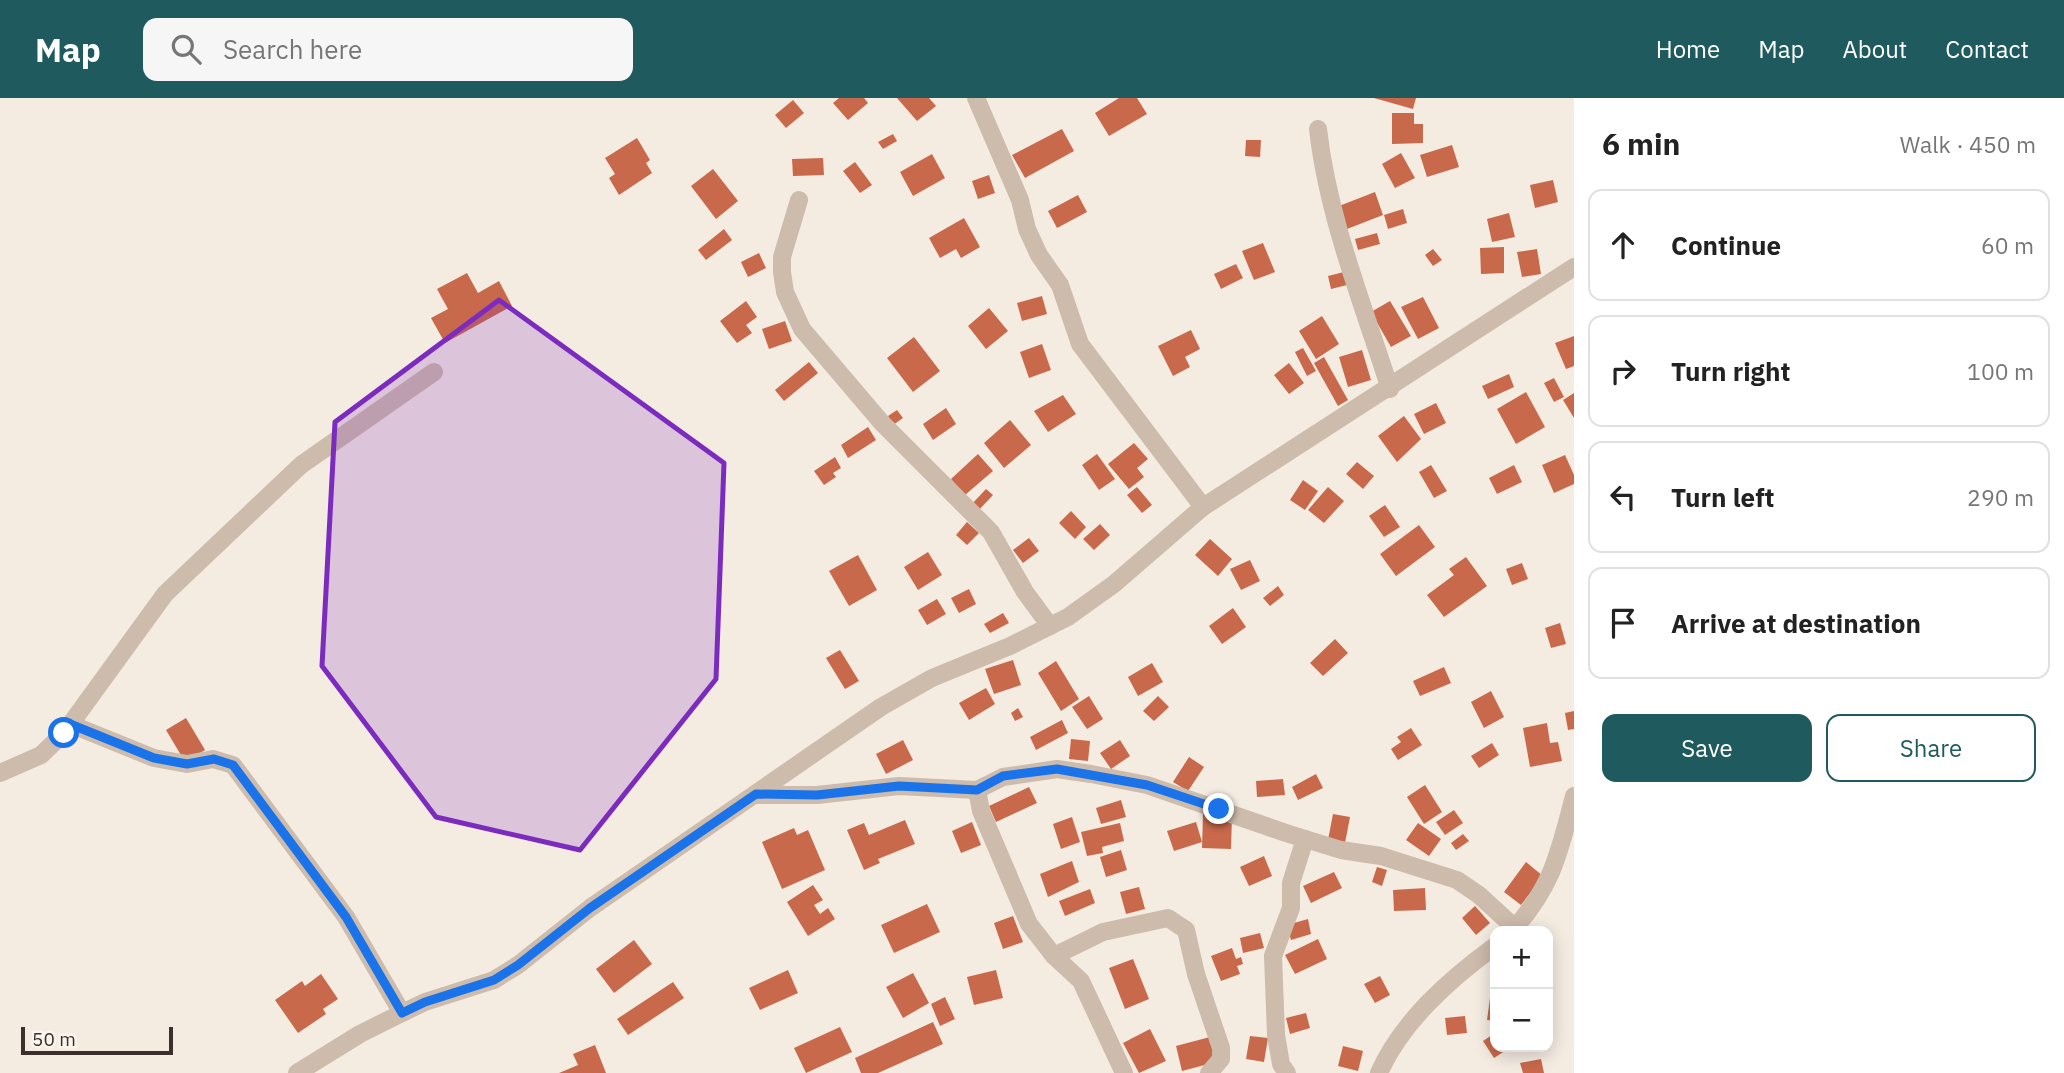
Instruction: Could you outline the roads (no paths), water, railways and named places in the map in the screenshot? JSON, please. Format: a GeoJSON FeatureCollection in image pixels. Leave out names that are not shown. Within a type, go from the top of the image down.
{"type":"FeatureCollection","features":[{"type":"Feature","properties":{"kind":"street"},"geometry":{"type":"LineString","coordinates":[[976,98],[1020,200],[1027,229],[1039,254],[1060,285],[1080,344],[1203,507]]}},
{"type":"Feature","properties":{"kind":"street"},"geometry":{"type":"LineString","coordinates":[[1318,129],[1323,172],[1334,215],[1391,389]]}},
{"type":"Feature","properties":{"kind":"street"},"geometry":{"type":"LineString","coordinates":[[799,200],[782,257],[782,272],[785,292],[802,329],[882,424],[991,532],[1025,592],[1050,626]]}},
{"type":"Feature","properties":{"kind":"street"},"geometry":{"type":"LineString","coordinates":[[297,1073],[360,1034],[402,1013],[425,1002],[494,980],[518,965],[590,908],[901,696],[932,678],[1010,646],[1068,617],[1114,584],[1203,507],[1280,455],[1391,389],[1468,333],[1574,267]]}},
{"type":"Feature","properties":{"kind":"street"},"geometry":{"type":"LineString","coordinates":[[0,773],[41,755],[70,724],[165,594],[301,466],[434,372]]}},
{"type":"Feature","properties":{"kind":"street"},"geometry":{"type":"LineString","coordinates":[[70,724],[154,758],[187,764],[214,759],[233,765],[346,917],[402,1013]]}},
{"type":"Feature","properties":{"kind":"street"},"geometry":{"type":"LineString","coordinates":[[756,794],[817,795],[899,786],[977,790],[1003,776],[1057,769],[1091,774],[1147,785],[1305,839],[1381,856],[1457,880],[1510,926]]}},
{"type":"Feature","properties":{"kind":"street"},"geometry":{"type":"LineString","coordinates":[[977,790],[981,811],[1029,924],[1054,956],[1081,981],[1124,1073]]}},
{"type":"Feature","properties":{"kind":"street"},"geometry":{"type":"LineString","coordinates":[[1515,926],[1551,876],[1574,796]]}},
{"type":"Feature","properties":{"kind":"street"},"geometry":{"type":"LineString","coordinates":[[1287,1073],[1281,1064],[1276,1035],[1272,956],[1291,908],[1291,883],[1305,839]]}},
{"type":"Feature","properties":{"kind":"street"},"geometry":{"type":"LineString","coordinates":[[1054,956],[1103,932],[1168,918],[1177,921],[1186,930],[1196,974],[1221,1048],[1221,1059],[1209,1073]]}},
{"type":"Feature","properties":{"kind":"street"},"geometry":{"type":"LineString","coordinates":[[1379,1073],[1387,1055],[1423,1009],[1490,950]]}}]}
